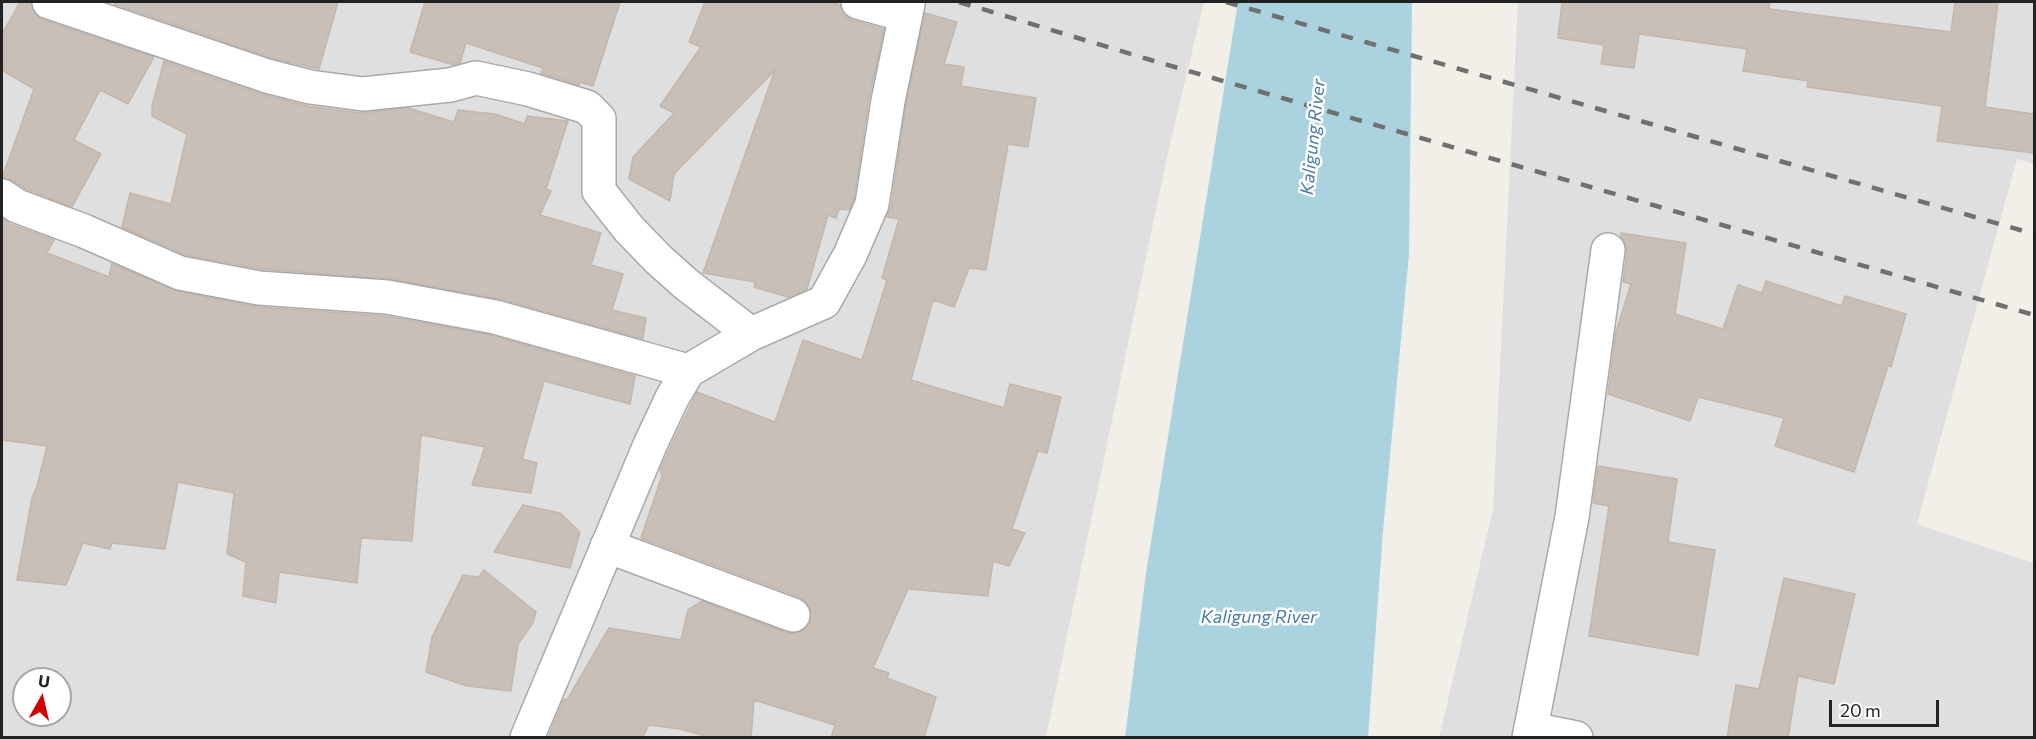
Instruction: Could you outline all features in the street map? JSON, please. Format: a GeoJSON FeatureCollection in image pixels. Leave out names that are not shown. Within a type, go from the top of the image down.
{"type":"FeatureCollection","features":[{"type":"Feature","properties":{"kind":"street"},"geometry":{"type":"LineString","coordinates":[[49,2],[267,76],[310,87],[363,94],[450,85],[476,78],[528,89],[587,107],[598,119],[599,192],[629,229],[658,259],[686,284],[751,334]]}},
{"type":"Feature","properties":{"kind":"street"},"geometry":{"type":"LineString","coordinates":[[527,738],[655,432],[688,371],[751,334],[824,303],[850,255],[872,204],[888,101],[907,10],[858,2]]}},
{"type":"Feature","properties":{"kind":"street"},"geometry":{"type":"LineString","coordinates":[[2,196],[17,206],[84,231],[180,273],[259,288],[387,297],[495,317],[688,371]]}},
{"type":"Feature","properties":{"kind":"street"},"geometry":{"type":"LineString","coordinates":[[1576,738],[1530,733],[1572,518],[1608,250]]}},
{"type":"Feature","properties":{"kind":"street"},"geometry":{"type":"LineString","coordinates":[[608,546],[793,615]]}},
{"type":"Feature","properties":{"kind":"shaded area"},"geometry":{"type":"Polygon","coordinates":[[[2,2],[1204,2],[1167,157],[1046,737],[2,737],[2,2]]]}},
{"type":"Feature","properties":{"kind":"shaded area"},"geometry":{"type":"Polygon","coordinates":[[[1518,2],[2034,2],[2034,164],[2017,159],[1917,524],[2034,563],[2034,737],[1439,738],[1493,509],[1518,2]]]}},
{"type":"Feature","properties":{"kind":"water","name":"Kaligung River"},"geometry":{"type":"Polygon","coordinates":[[[1238,2],[1412,2],[1409,254],[1383,531],[1368,737],[1125,737],[1146,573],[1238,2]]]}},
{"type":"Feature","properties":{"kind":"building"},"geometry":{"type":"Polygon","coordinates":[[[20,2],[31,2],[35,14],[43,20],[154,57],[128,104],[100,90],[74,140],[101,154],[72,207],[26,189],[12,180],[2,178],[34,89],[2,70],[2,34],[20,2]]]}},
{"type":"Feature","properties":{"kind":"building"},"geometry":{"type":"Polygon","coordinates":[[[116,2],[338,2],[319,69],[272,58],[114,4],[116,2]]]}},
{"type":"Feature","properties":{"kind":"building"},"geometry":{"type":"Polygon","coordinates":[[[425,2],[620,2],[593,86],[580,82],[579,85],[541,73],[543,68],[466,43],[460,63],[454,65],[410,52],[425,2]]]}},
{"type":"Feature","properties":{"kind":"building"},"geometry":{"type":"Polygon","coordinates":[[[705,2],[830,2],[840,5],[844,15],[852,20],[884,29],[869,98],[854,199],[849,210],[839,209],[836,218],[828,215],[807,289],[788,297],[754,287],[755,282],[703,273],[775,70],[674,174],[670,201],[629,179],[633,157],[674,113],[660,106],[701,47],[689,42],[705,2]]]}},
{"type":"Feature","properties":{"kind":"building"},"geometry":{"type":"Polygon","coordinates":[[[1562,2],[1770,2],[1769,9],[1951,32],[1955,2],[1998,2],[1985,107],[2034,114],[2034,153],[1937,141],[1942,106],[1807,87],[1808,81],[1743,71],[1747,49],[1639,34],[1634,68],[1601,64],[1604,45],[1558,38],[1562,2]]]}},
{"type":"Feature","properties":{"kind":"building"},"geometry":{"type":"Polygon","coordinates":[[[925,13],[957,22],[944,64],[964,67],[961,86],[1036,98],[1028,147],[1008,144],[986,270],[969,268],[954,307],[933,300],[911,380],[1004,408],[1010,384],[1061,397],[1047,453],[1038,451],[1012,529],[1025,533],[1009,566],[993,561],[988,596],[908,589],[873,668],[889,673],[887,678],[936,697],[924,738],[831,738],[835,725],[754,700],[751,738],[713,738],[680,729],[649,725],[642,738],[548,738],[564,699],[567,700],[609,628],[681,640],[688,610],[702,601],[787,633],[797,633],[805,629],[810,622],[811,611],[800,597],[641,538],[662,476],[660,469],[697,392],[775,422],[803,340],[862,360],[887,280],[882,278],[899,219],[887,217],[891,207],[906,104],[925,13]]]}},
{"type":"Feature","properties":{"kind":"building"},"geometry":{"type":"Polygon","coordinates":[[[164,61],[261,94],[307,106],[361,113],[408,108],[454,122],[458,110],[495,114],[525,124],[527,116],[568,121],[546,189],[551,191],[540,215],[601,233],[591,265],[623,274],[612,310],[646,318],[643,339],[500,299],[390,279],[261,269],[186,255],[122,227],[130,193],[171,204],[187,134],[152,116],[152,106],[164,61]]]}},
{"type":"Feature","properties":{"kind":"building"},"geometry":{"type":"Polygon","coordinates":[[[2,218],[10,224],[54,240],[47,253],[109,277],[112,264],[177,291],[258,307],[385,316],[491,335],[635,376],[630,404],[544,381],[522,459],[537,463],[531,493],[472,485],[485,447],[421,435],[412,541],[361,538],[357,583],[279,572],[276,603],[243,596],[246,562],[227,554],[234,493],[178,482],[165,549],[112,543],[110,549],[83,543],[66,585],[17,580],[32,498],[47,446],[2,440],[2,218]]]}},
{"type":"Feature","properties":{"kind":"building"},"geometry":{"type":"Polygon","coordinates":[[[1621,233],[1686,243],[1675,314],[1723,329],[1738,285],[1762,293],[1766,281],[1842,306],[1845,296],[1906,314],[1891,367],[1888,366],[1854,472],[1775,446],[1784,418],[1698,397],[1690,421],[1608,394],[1616,332],[1631,284],[1623,282],[1627,252],[1621,233]]]}},
{"type":"Feature","properties":{"kind":"building"},"geometry":{"type":"Polygon","coordinates":[[[1598,466],[1677,479],[1668,542],[1715,550],[1698,655],[1589,636],[1609,506],[1593,503],[1598,466]]]}},
{"type":"Feature","properties":{"kind":"building"},"geometry":{"type":"Polygon","coordinates":[[[523,505],[560,513],[580,532],[570,568],[494,552],[523,505]]]}},
{"type":"Feature","properties":{"kind":"building"},"geometry":{"type":"Polygon","coordinates":[[[484,570],[536,612],[533,623],[518,644],[511,691],[467,686],[426,672],[432,637],[463,575],[479,577],[484,570]]]}},
{"type":"Feature","properties":{"kind":"building"},"geometry":{"type":"Polygon","coordinates":[[[1784,578],[1855,594],[1834,684],[1798,676],[1788,738],[1727,738],[1736,685],[1759,689],[1784,578]]]}},
{"type":"Feature","properties":{"kind":"railway"},"geometry":{"type":"LineString","coordinates":[[959,2],[1154,61],[2034,315]]}},
{"type":"Feature","properties":{"kind":"railway"},"geometry":{"type":"LineString","coordinates":[[1226,2],[2034,234]]}}]}
